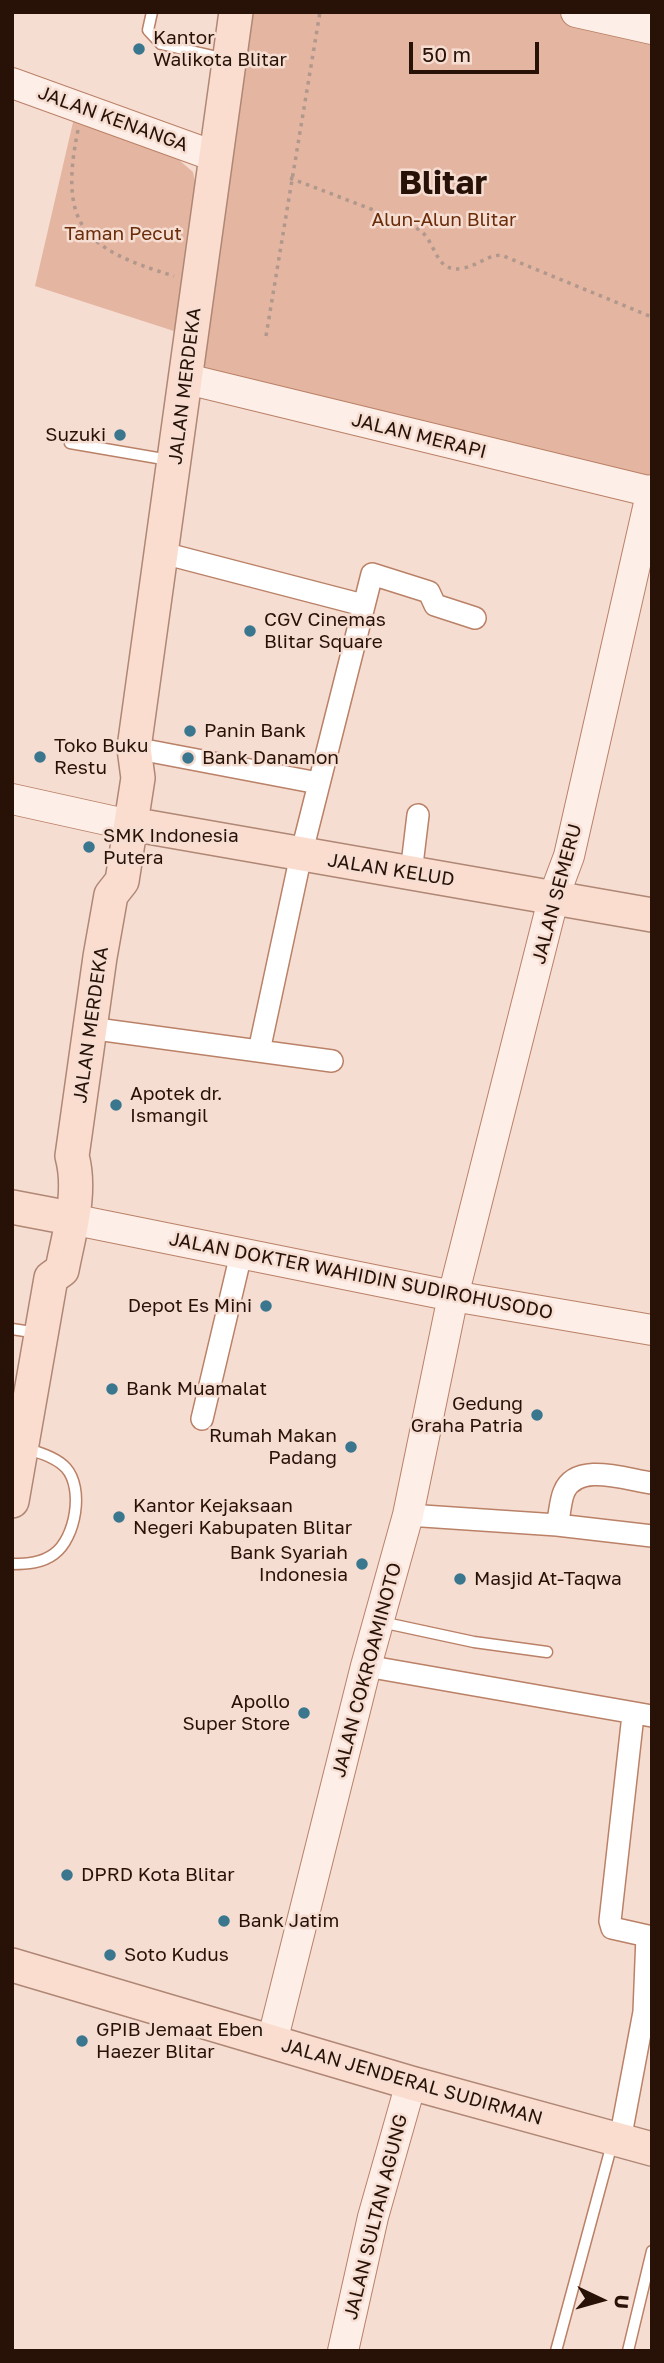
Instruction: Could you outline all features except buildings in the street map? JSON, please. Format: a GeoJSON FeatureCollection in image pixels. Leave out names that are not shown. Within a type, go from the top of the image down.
{"type":"FeatureCollection","features":[{"type":"Feature","properties":{"kind":"main road","name":"JALAN MERDEKA"},"geometry":{"type":"LineString","coordinates":[[12,1501],[21,1446],[27,1331],[51,1278],[62,1270],[62,1217],[78,1177],[72,1156],[89,1028],[111,895],[122,881],[123,823],[138,778],[134,753],[236,12]]}},
{"type":"Feature","properties":{"kind":"main road"},"geometry":{"type":"LineString","coordinates":[[576,12],[652,29]]}},
{"type":"Feature","properties":{"kind":"main road","name":"JALAN KENANGA"},"geometry":{"type":"LineString","coordinates":[[12,83],[215,156]]}},
{"type":"Feature","properties":{"kind":"main road","name":"JALAN MERAPI"},"geometry":{"type":"LineString","coordinates":[[187,379],[652,491]]}},
{"type":"Feature","properties":{"kind":"main road","name":"JALAN SEMERU"},"geometry":{"type":"LineString","coordinates":[[453,1296],[554,896],[569,856],[652,491]]}},
{"type":"Feature","properties":{"kind":"main road"},"geometry":{"type":"LineString","coordinates":[[12,799],[123,823]]}},
{"type":"Feature","properties":{"kind":"main road","name":"JALAN KELUD"},"geometry":{"type":"LineString","coordinates":[[123,823],[652,915]]}},
{"type":"Feature","properties":{"kind":"main road"},"geometry":{"type":"LineString","coordinates":[[12,1208],[62,1217]]}},
{"type":"Feature","properties":{"kind":"main road","name":"JALAN DOKTER WAHIDIN SUDIROHUSODO"},"geometry":{"type":"LineString","coordinates":[[62,1217],[453,1296],[652,1330]]}},
{"type":"Feature","properties":{"kind":"main road","name":"JALAN COKROAMINOTO"},"geometry":{"type":"LineString","coordinates":[[272,2042],[366,1667],[408,1515],[453,1296]]}},
{"type":"Feature","properties":{"kind":"main road","name":"JALAN JENDERAL SUDIRMAN"},"geometry":{"type":"LineString","coordinates":[[12,1965],[411,2083],[652,2149]]}},
{"type":"Feature","properties":{"kind":"main road","name":"JALAN SULTAN AGUNG"},"geometry":{"type":"LineString","coordinates":[[343,2351],[373,2217],[411,2083]]}},
{"type":"Feature","properties":{"kind":"street"},"geometry":{"type":"LineString","coordinates":[[163,553],[363,605]]}},
{"type":"Feature","properties":{"kind":"street"},"geometry":{"type":"LineString","coordinates":[[260,1051],[301,855],[372,574],[429,592],[435,605],[475,618]]}},
{"type":"Feature","properties":{"kind":"street"},"geometry":{"type":"LineString","coordinates":[[134,753],[318,783]]}},
{"type":"Feature","properties":{"kind":"street"},"geometry":{"type":"LineString","coordinates":[[411,873],[418,815]]}},
{"type":"Feature","properties":{"kind":"street"},"geometry":{"type":"LineString","coordinates":[[89,1028],[332,1061]]}},
{"type":"Feature","properties":{"kind":"street"},"geometry":{"type":"LineString","coordinates":[[202,1419],[241,1254]]}},
{"type":"Feature","properties":{"kind":"street"},"geometry":{"type":"LineString","coordinates":[[557,1525],[565,1490],[576,1478],[588,1474],[652,1483]]}},
{"type":"Feature","properties":{"kind":"street"},"geometry":{"type":"LineString","coordinates":[[408,1515],[557,1525],[652,1536]]}},
{"type":"Feature","properties":{"kind":"street"},"geometry":{"type":"LineString","coordinates":[[366,1667],[643,1715],[610,1921],[612,1928],[618,1931],[649,1937],[643,2081],[617,2139]]}},
{"type":"Feature","properties":{"kind":"lane"},"geometry":{"type":"LineString","coordinates":[[152,12],[148,30],[161,44],[229,60]]}},
{"type":"Feature","properties":{"kind":"lane"},"geometry":{"type":"LineString","coordinates":[[70,443],[176,461]]}},
{"type":"Feature","properties":{"kind":"lane"},"geometry":{"type":"LineString","coordinates":[[12,1564],[28,1564],[56,1553],[68,1536],[75,1511],[75,1486],[66,1468],[56,1460],[21,1446]]}},
{"type":"Feature","properties":{"kind":"lane"},"geometry":{"type":"LineString","coordinates":[[378,1621],[474,1642],[547,1651]]}},
{"type":"Feature","properties":{"kind":"lane"},"geometry":{"type":"LineString","coordinates":[[556,2351],[617,2139]]}},
{"type":"Feature","properties":{"kind":"lane"},"geometry":{"type":"LineString","coordinates":[[628,2351],[652,2251]]}},
{"type":"Feature","properties":{"kind":"path"},"geometry":{"type":"LineString","coordinates":[[266,336],[290,178],[320,12]]}},
{"type":"Feature","properties":{"kind":"path"},"geometry":{"type":"LineString","coordinates":[[83,108],[73,154],[71,192],[78,223],[111,253],[134,264],[198,284]]}},
{"type":"Feature","properties":{"kind":"path"},"geometry":{"type":"LineString","coordinates":[[290,178],[410,224],[425,236],[438,261],[451,268],[461,269],[488,256],[501,255],[652,317]]}},
{"type":"Feature","properties":{"kind":"green space","name":"Alun-Alun Blitar"},"geometry":{"type":"Polygon","coordinates":[[[243,12],[569,12],[652,29],[652,482],[193,376],[243,12]]]}},
{"type":"Feature","properties":{"kind":"green space","name":"Taman Pecut"},"geometry":{"type":"Polygon","coordinates":[[[74,118],[172,154],[193,172],[197,191],[183,334],[35,286],[74,118]]]}},
{"type":"Feature","properties":{"kind":"place","name":"Kantor Walikota Blitar"},"geometry":{"type":"Point","coordinates":[139,49]}},
{"type":"Feature","properties":{"kind":"place","name":"Suzuki"},"geometry":{"type":"Point","coordinates":[120,435]}},
{"type":"Feature","properties":{"kind":"place","name":"CGV Cinemas Blitar Square"},"geometry":{"type":"Point","coordinates":[250,631]}},
{"type":"Feature","properties":{"kind":"place","name":"Panin Bank"},"geometry":{"type":"Point","coordinates":[190,731]}},
{"type":"Feature","properties":{"kind":"place","name":"Toko Buku Restu"},"geometry":{"type":"Point","coordinates":[40,757]}},
{"type":"Feature","properties":{"kind":"place","name":"Bank Danamon"},"geometry":{"type":"Point","coordinates":[188,758]}},
{"type":"Feature","properties":{"kind":"place","name":"SMK Indonesia Putera"},"geometry":{"type":"Point","coordinates":[89,847]}},
{"type":"Feature","properties":{"kind":"place","name":"Apotek dr. Ismangil"},"geometry":{"type":"Point","coordinates":[116,1105]}},
{"type":"Feature","properties":{"kind":"place","name":"Depot Es Mini"},"geometry":{"type":"Point","coordinates":[266,1306]}},
{"type":"Feature","properties":{"kind":"place","name":"Bank Muamalat"},"geometry":{"type":"Point","coordinates":[112,1389]}},
{"type":"Feature","properties":{"kind":"place","name":"Gedung Graha Patria"},"geometry":{"type":"Point","coordinates":[537,1415]}},
{"type":"Feature","properties":{"kind":"place","name":"Rumah Makan Padang"},"geometry":{"type":"Point","coordinates":[351,1447]}},
{"type":"Feature","properties":{"kind":"place","name":"Kantor Kejaksaan Negeri Kabupaten Blitar"},"geometry":{"type":"Point","coordinates":[119,1517]}},
{"type":"Feature","properties":{"kind":"place","name":"Bank Syariah Indonesia"},"geometry":{"type":"Point","coordinates":[362,1564]}},
{"type":"Feature","properties":{"kind":"place","name":"Masjid At-Taqwa"},"geometry":{"type":"Point","coordinates":[460,1579]}},
{"type":"Feature","properties":{"kind":"place","name":"Apollo Super Store"},"geometry":{"type":"Point","coordinates":[304,1713]}},
{"type":"Feature","properties":{"kind":"place","name":"DPRD Kota Blitar"},"geometry":{"type":"Point","coordinates":[67,1875]}},
{"type":"Feature","properties":{"kind":"place","name":"Bank Jatim"},"geometry":{"type":"Point","coordinates":[224,1921]}},
{"type":"Feature","properties":{"kind":"place","name":"Soto Kudus"},"geometry":{"type":"Point","coordinates":[110,1955]}},
{"type":"Feature","properties":{"kind":"place","name":"GPIB Jemaat Eben Haezer Blitar"},"geometry":{"type":"Point","coordinates":[82,2041]}},
{"type":"Feature","properties":{"kind":"district","name":"Blitar"},"geometry":{"type":"Point","coordinates":[443,184]}}]}
